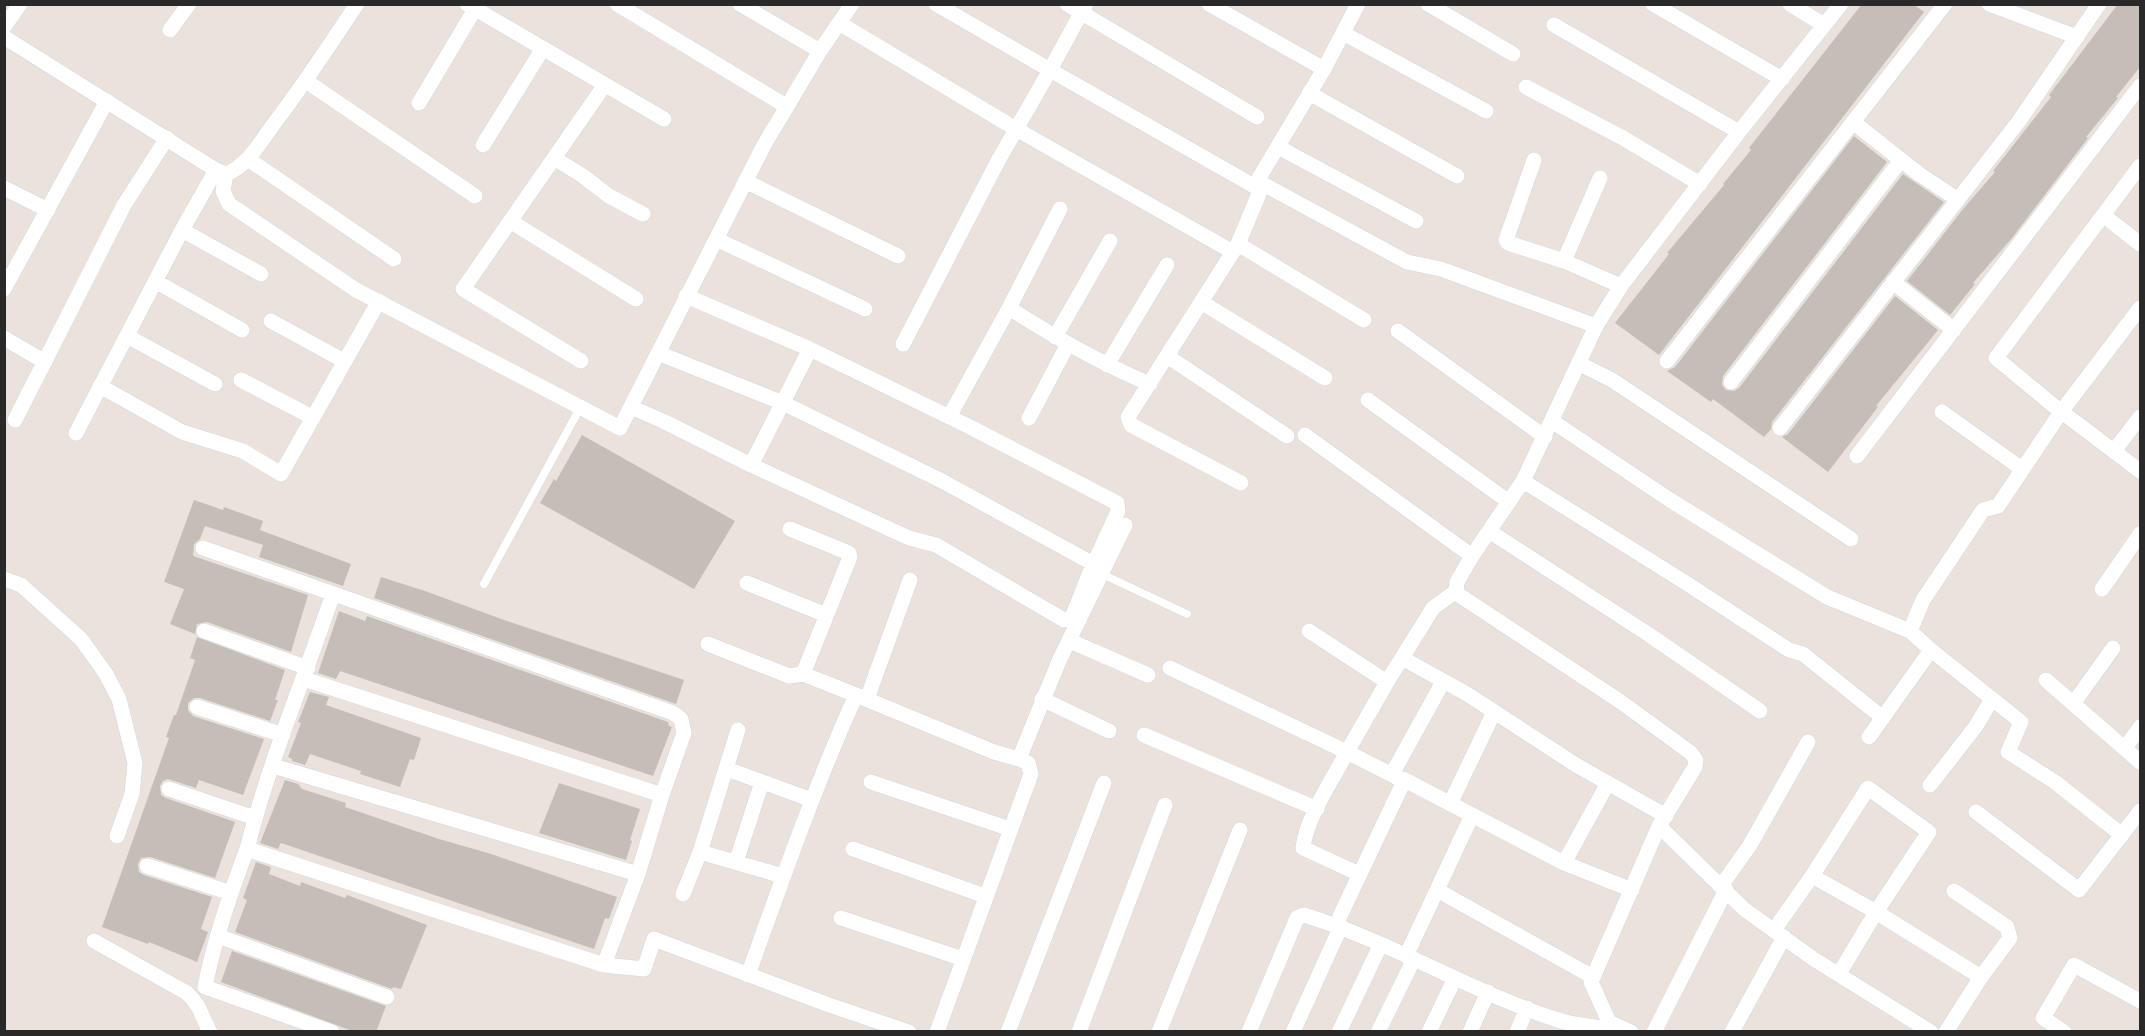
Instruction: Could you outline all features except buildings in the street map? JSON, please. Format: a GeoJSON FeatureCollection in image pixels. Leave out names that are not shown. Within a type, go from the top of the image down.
{"type":"FeatureCollection","features":[{"type":"Feature","properties":{"kind":"street"},"geometry":{"type":"LineString","coordinates":[[4,27],[20,4]]}},
{"type":"Feature","properties":{"kind":"street"},"geometry":{"type":"LineString","coordinates":[[170,30],[189,4]]}},
{"type":"Feature","properties":{"kind":"street"},"geometry":{"type":"LineString","coordinates":[[4,37],[221,172],[234,171],[248,159],[306,81],[357,4]]}},
{"type":"Feature","properties":{"kind":"street"},"geometry":{"type":"LineString","coordinates":[[617,4],[786,106]]}},
{"type":"Feature","properties":{"kind":"street"},"geometry":{"type":"LineString","coordinates":[[740,4],[820,51]]}},
{"type":"Feature","properties":{"kind":"street"},"geometry":{"type":"LineString","coordinates":[[221,172],[223,191],[229,204],[356,290],[620,428],[686,296],[786,106],[852,4]]}},
{"type":"Feature","properties":{"kind":"street"},"geometry":{"type":"LineString","coordinates":[[936,4],[1262,187],[1407,262],[1440,269],[1596,326]]}},
{"type":"Feature","properties":{"kind":"street"},"geometry":{"type":"LineString","coordinates":[[1067,4],[1084,9],[1257,117]]}},
{"type":"Feature","properties":{"kind":"street"},"geometry":{"type":"LineString","coordinates":[[1209,4],[1324,69]]}},
{"type":"Feature","properties":{"kind":"street"},"geometry":{"type":"LineString","coordinates":[[1241,483],[1131,425],[1128,417],[1236,248],[1262,187],[1259,178],[1324,69],[1358,4]]}},
{"type":"Feature","properties":{"kind":"street"},"geometry":{"type":"LineString","coordinates":[[1428,4],[1513,54]]}},
{"type":"Feature","properties":{"kind":"street"},"geometry":{"type":"LineString","coordinates":[[1653,4],[1782,79]]}},
{"type":"Feature","properties":{"kind":"street"},"geometry":{"type":"LineString","coordinates":[[1790,4],[1824,25]]}},
{"type":"Feature","properties":{"kind":"street"},"geometry":{"type":"LineString","coordinates":[[1359,874],[1303,848],[1304,839],[1317,809],[1347,752],[1433,608],[1455,591],[1457,582],[1472,556],[1523,482],[1596,326],[1621,286],[1841,4]]}},
{"type":"Feature","properties":{"kind":"street"},"geometry":{"type":"LineString","coordinates":[[1666,361],[1945,4]]}},
{"type":"Feature","properties":{"kind":"street"},"geometry":{"type":"LineString","coordinates":[[1989,4],[2077,37]]}},
{"type":"Feature","properties":{"kind":"street"},"geometry":{"type":"LineString","coordinates":[[1780,428],[2019,121],[2099,4]]}},
{"type":"Feature","properties":{"kind":"street"},"geometry":{"type":"LineString","coordinates":[[419,103],[471,7],[664,119]]}},
{"type":"Feature","properties":{"kind":"street"},"geometry":{"type":"LineString","coordinates":[[903,344],[1016,129],[1084,9]]}},
{"type":"Feature","properties":{"kind":"street"},"geometry":{"type":"LineString","coordinates":[[839,23],[1016,129],[1364,320]]}},
{"type":"Feature","properties":{"kind":"street"},"geometry":{"type":"LineString","coordinates":[[1554,26],[1739,132]]}},
{"type":"Feature","properties":{"kind":"street"},"geometry":{"type":"LineString","coordinates":[[1343,33],[1486,111]]}},
{"type":"Feature","properties":{"kind":"street"},"geometry":{"type":"LineString","coordinates":[[483,145],[542,50]]}},
{"type":"Feature","properties":{"kind":"street"},"geometry":{"type":"LineString","coordinates":[[306,81],[475,196]]}},
{"type":"Feature","properties":{"kind":"street"},"geometry":{"type":"LineString","coordinates":[[581,361],[463,289],[604,86]]}},
{"type":"Feature","properties":{"kind":"street"},"geometry":{"type":"LineString","coordinates":[[1857,456],[2140,86]]}},
{"type":"Feature","properties":{"kind":"street"},"geometry":{"type":"LineString","coordinates":[[1526,87],[1623,138],[1701,184]]}},
{"type":"Feature","properties":{"kind":"street"},"geometry":{"type":"LineString","coordinates":[[1310,93],[1457,176]]}},
{"type":"Feature","properties":{"kind":"street"},"geometry":{"type":"LineString","coordinates":[[4,289],[10,263],[48,210],[107,101]]}},
{"type":"Feature","properties":{"kind":"street"},"geometry":{"type":"LineString","coordinates":[[1852,122],[1957,200]]}},
{"type":"Feature","properties":{"kind":"street"},"geometry":{"type":"LineString","coordinates":[[15,420],[124,205],[167,138]]}},
{"type":"Feature","properties":{"kind":"street"},"geometry":{"type":"LineString","coordinates":[[1278,147],[1416,221]]}},
{"type":"Feature","properties":{"kind":"street"},"geometry":{"type":"LineString","coordinates":[[554,158],[609,196],[643,214]]}},
{"type":"Feature","properties":{"kind":"street"},"geometry":{"type":"LineString","coordinates":[[248,159],[394,259]]}},
{"type":"Feature","properties":{"kind":"street"},"geometry":{"type":"LineString","coordinates":[[1534,160],[1506,240],[1508,243],[1564,261],[1621,286]]}},
{"type":"Feature","properties":{"kind":"street"},"geometry":{"type":"LineString","coordinates":[[1731,382],[1901,160]]}},
{"type":"Feature","properties":{"kind":"street"},"geometry":{"type":"LineString","coordinates":[[2140,166],[1996,358],[2061,412],[2140,471]]}},
{"type":"Feature","properties":{"kind":"street"},"geometry":{"type":"LineString","coordinates":[[76,433],[182,230],[221,172]]}},
{"type":"Feature","properties":{"kind":"street"},"geometry":{"type":"LineString","coordinates":[[1564,261],[1600,178]]}},
{"type":"Feature","properties":{"kind":"street"},"geometry":{"type":"LineString","coordinates":[[746,181],[898,256]]}},
{"type":"Feature","properties":{"kind":"street"},"geometry":{"type":"LineString","coordinates":[[4,188],[48,210]]}},
{"type":"Feature","properties":{"kind":"street"},"geometry":{"type":"LineString","coordinates":[[950,417],[1060,209]]}},
{"type":"Feature","properties":{"kind":"street"},"geometry":{"type":"LineString","coordinates":[[2103,215],[2140,244]]}},
{"type":"Feature","properties":{"kind":"street"},"geometry":{"type":"LineString","coordinates":[[510,221],[636,299]]}},
{"type":"Feature","properties":{"kind":"street"},"geometry":{"type":"LineString","coordinates":[[182,230],[261,274]]}},
{"type":"Feature","properties":{"kind":"street"},"geometry":{"type":"LineString","coordinates":[[716,239],[865,309]]}},
{"type":"Feature","properties":{"kind":"street"},"geometry":{"type":"LineString","coordinates":[[1029,418],[1061,340],[1110,241]]}},
{"type":"Feature","properties":{"kind":"street"},"geometry":{"type":"LineString","coordinates":[[1107,365],[1167,265]]}},
{"type":"Feature","properties":{"kind":"street"},"geometry":{"type":"LineString","coordinates":[[155,281],[242,330]]}},
{"type":"Feature","properties":{"kind":"street"},"geometry":{"type":"LineString","coordinates":[[1893,282],[1953,330]]}},
{"type":"Feature","properties":{"kind":"street"},"geometry":{"type":"LineString","coordinates":[[686,296],[810,349],[950,417],[1117,503],[1118,511],[1098,568],[1070,641],[1042,699],[1019,759]]}},
{"type":"Feature","properties":{"kind":"street"},"geometry":{"type":"LineString","coordinates":[[100,386],[182,432],[243,451],[279,474],[379,301]]}},
{"type":"Feature","properties":{"kind":"street"},"geometry":{"type":"LineString","coordinates":[[1201,302],[1325,378]]}},
{"type":"Feature","properties":{"kind":"street"},"geometry":{"type":"LineString","coordinates":[[1009,308],[1107,365],[1150,384]]}},
{"type":"Feature","properties":{"kind":"street"},"geometry":{"type":"LineString","coordinates":[[1910,631],[1923,600],[1983,510],[1998,506],[2061,412],[2140,308]]}},
{"type":"Feature","properties":{"kind":"street"},"geometry":{"type":"LineString","coordinates":[[271,321],[344,362]]}},
{"type":"Feature","properties":{"kind":"street"},"geometry":{"type":"LineString","coordinates":[[1398,331],[1545,437]]}},
{"type":"Feature","properties":{"kind":"street"},"geometry":{"type":"LineString","coordinates":[[126,336],[215,384]]}},
{"type":"Feature","properties":{"kind":"street"},"geometry":{"type":"LineString","coordinates":[[4,338],[45,362]]}},
{"type":"Feature","properties":{"kind":"street"},"geometry":{"type":"LineString","coordinates":[[751,465],[810,349]]}},
{"type":"Feature","properties":{"kind":"street"},"geometry":{"type":"LineString","coordinates":[[658,353],[783,404],[942,481],[1098,568]]}},
{"type":"Feature","properties":{"kind":"street"},"geometry":{"type":"LineString","coordinates":[[1167,356],[1287,436]]}},
{"type":"Feature","properties":{"kind":"street"},"geometry":{"type":"LineString","coordinates":[[1578,363],[1612,380],[1851,539]]}},
{"type":"Feature","properties":{"kind":"street"},"geometry":{"type":"LineString","coordinates":[[241,380],[312,417]]}},
{"type":"Feature","properties":{"kind":"street"},"geometry":{"type":"LineString","coordinates":[[1368,400],[1509,502]]}},
{"type":"Feature","properties":{"kind":"street"},"geometry":{"type":"LineString","coordinates":[[631,407],[909,538],[936,546],[1064,620],[1073,615],[1098,568],[1125,525]]}},
{"type":"Feature","properties":{"kind":"street"},"geometry":{"type":"LineString","coordinates":[[1942,412],[2022,469]]}},
{"type":"Feature","properties":{"kind":"street"},"geometry":{"type":"LineString","coordinates":[[2114,451],[2140,417]]}},
{"type":"Feature","properties":{"kind":"street"},"geometry":{"type":"LineString","coordinates":[[1552,421],[1670,500],[1827,597],[1910,631],[2021,722],[2008,752],[2055,782],[2122,835]]}},
{"type":"Feature","properties":{"kind":"street"},"geometry":{"type":"LineString","coordinates":[[1305,435],[1472,556]]}},
{"type":"Feature","properties":{"kind":"street"},"geometry":{"type":"LineString","coordinates":[[1523,482],[1789,650],[1803,654],[1883,718]]}},
{"type":"Feature","properties":{"kind":"street"},"geometry":{"type":"LineString","coordinates":[[790,529],[849,553],[850,557],[803,674]]}},
{"type":"Feature","properties":{"kind":"street"},"geometry":{"type":"LineString","coordinates":[[1489,531],[1648,634],[1760,711]]}},
{"type":"Feature","properties":{"kind":"street"},"geometry":{"type":"LineString","coordinates":[[2102,589],[2140,534]]}},
{"type":"Feature","properties":{"kind":"street"},"geometry":{"type":"LineString","coordinates":[[203,548],[673,713],[681,719],[684,733],[638,874],[604,965]]}},
{"type":"Feature","properties":{"kind":"street"},"geometry":{"type":"LineString","coordinates":[[4,579],[21,585],[81,639],[106,674],[119,699],[135,763],[132,794],[117,836]]}},
{"type":"Feature","properties":{"kind":"street"},"geometry":{"type":"LineString","coordinates":[[748,975],[812,800],[861,697],[910,580]]}},
{"type":"Feature","properties":{"kind":"street"},"geometry":{"type":"LineString","coordinates":[[747,584],[826,615]]}},
{"type":"Feature","properties":{"kind":"street"},"geometry":{"type":"LineString","coordinates":[[1455,591],[1621,702],[1696,759],[1695,767],[1663,821],[1591,982],[1608,1027]]}},
{"type":"Feature","properties":{"kind":"street"},"geometry":{"type":"LineString","coordinates":[[332,1032],[205,987],[231,892],[248,849],[255,818],[333,594]]}},
{"type":"Feature","properties":{"kind":"street"},"geometry":{"type":"LineString","coordinates":[[204,631],[306,673],[662,795]]}},
{"type":"Feature","properties":{"kind":"street"},"geometry":{"type":"LineString","coordinates":[[1309,631],[1387,682]]}},
{"type":"Feature","properties":{"kind":"street"},"geometry":{"type":"LineString","coordinates":[[1070,641],[1148,675]]}},
{"type":"Feature","properties":{"kind":"street"},"geometry":{"type":"LineString","coordinates":[[708,644],[789,676],[803,674],[994,752],[1028,763],[1031,774],[937,1032]]}},
{"type":"Feature","properties":{"kind":"street"},"geometry":{"type":"LineString","coordinates":[[2073,704],[2114,648]]}},
{"type":"Feature","properties":{"kind":"street"},"geometry":{"type":"LineString","coordinates":[[1869,737],[1931,650]]}},
{"type":"Feature","properties":{"kind":"street"},"geometry":{"type":"LineString","coordinates":[[1402,658],[1467,694],[1576,765],[1608,783],[1663,821],[1744,909],[1839,974],[1930,1032]]}},
{"type":"Feature","properties":{"kind":"street"},"geometry":{"type":"LineString","coordinates":[[1170,668],[1398,777],[1564,863],[1632,890]]}},
{"type":"Feature","properties":{"kind":"street"},"geometry":{"type":"LineString","coordinates":[[2046,680],[2140,762]]}},
{"type":"Feature","properties":{"kind":"street"},"geometry":{"type":"LineString","coordinates":[[1398,777],[1443,682]]}},
{"type":"Feature","properties":{"kind":"street"},"geometry":{"type":"LineString","coordinates":[[1042,699],[1109,731]]}},
{"type":"Feature","properties":{"kind":"street"},"geometry":{"type":"LineString","coordinates":[[1930,784],[1976,726],[1992,699]]}},
{"type":"Feature","properties":{"kind":"street"},"geometry":{"type":"LineString","coordinates":[[197,707],[283,735]]}},
{"type":"Feature","properties":{"kind":"street"},"geometry":{"type":"LineString","coordinates":[[1450,804],[1494,712]]}},
{"type":"Feature","properties":{"kind":"street"},"geometry":{"type":"LineString","coordinates":[[2125,748],[2140,727]]}},
{"type":"Feature","properties":{"kind":"street"},"geometry":{"type":"LineString","coordinates":[[683,894],[700,852],[738,730]]}},
{"type":"Feature","properties":{"kind":"street"},"geometry":{"type":"LineString","coordinates":[[1144,735],[1317,809]]}},
{"type":"Feature","properties":{"kind":"street"},"geometry":{"type":"LineString","coordinates":[[1654,1032],[1723,888],[1809,742]]}},
{"type":"Feature","properties":{"kind":"street"},"geometry":{"type":"LineString","coordinates":[[273,766],[638,874]]}},
{"type":"Feature","properties":{"kind":"street"},"geometry":{"type":"LineString","coordinates":[[727,769],[812,800]]}},
{"type":"Feature","properties":{"kind":"street"},"geometry":{"type":"LineString","coordinates":[[1293,1032],[1359,874],[1403,783],[1398,777]]}},
{"type":"Feature","properties":{"kind":"street"},"geometry":{"type":"LineString","coordinates":[[736,862],[762,782]]}},
{"type":"Feature","properties":{"kind":"street"},"geometry":{"type":"LineString","coordinates":[[871,782],[1010,829]]}},
{"type":"Feature","properties":{"kind":"street"},"geometry":{"type":"LineString","coordinates":[[1008,1032],[1104,783]]}},
{"type":"Feature","properties":{"kind":"street"},"geometry":{"type":"LineString","coordinates":[[1564,863],[1608,783]]}},
{"type":"Feature","properties":{"kind":"street"},"geometry":{"type":"LineString","coordinates":[[1732,1032],[1779,933],[1868,788],[1929,832],[1876,912],[1839,974]]}},
{"type":"Feature","properties":{"kind":"street"},"geometry":{"type":"LineString","coordinates":[[169,789],[255,818]]}},
{"type":"Feature","properties":{"kind":"street"},"geometry":{"type":"LineString","coordinates":[[1079,1032],[1165,805]]}},
{"type":"Feature","properties":{"kind":"street"},"geometry":{"type":"LineString","coordinates":[[1976,812],[2079,890],[2140,811]]}},
{"type":"Feature","properties":{"kind":"street"},"geometry":{"type":"LineString","coordinates":[[1378,1032],[1437,890],[1472,815]]}},
{"type":"Feature","properties":{"kind":"street"},"geometry":{"type":"LineString","coordinates":[[1159,1032],[1240,831]]}},
{"type":"Feature","properties":{"kind":"street"},"geometry":{"type":"LineString","coordinates":[[248,849],[604,965],[644,969],[654,939],[829,1005],[909,1032]]}},
{"type":"Feature","properties":{"kind":"street"},"geometry":{"type":"LineString","coordinates":[[853,849],[985,896]]}},
{"type":"Feature","properties":{"kind":"street"},"geometry":{"type":"LineString","coordinates":[[700,852],[783,876]]}},
{"type":"Feature","properties":{"kind":"street"},"geometry":{"type":"LineString","coordinates":[[147,866],[231,892]]}},
{"type":"Feature","properties":{"kind":"street"},"geometry":{"type":"LineString","coordinates":[[1812,876],[1982,976]]}},
{"type":"Feature","properties":{"kind":"street"},"geometry":{"type":"LineString","coordinates":[[1437,890],[1593,977]]}},
{"type":"Feature","properties":{"kind":"street"},"geometry":{"type":"LineString","coordinates":[[1946,1032],[2010,938],[2007,927],[1954,891]]}},
{"type":"Feature","properties":{"kind":"street"},"geometry":{"type":"LineString","coordinates":[[1249,1032],[1297,918],[1304,915],[1341,921],[1381,944],[1527,1008],[1558,1026],[1608,1027],[1631,1032]]}},
{"type":"Feature","properties":{"kind":"street"},"geometry":{"type":"LineString","coordinates":[[841,918],[963,959]]}},
{"type":"Feature","properties":{"kind":"street"},"geometry":{"type":"LineString","coordinates":[[218,936],[387,997]]}},
{"type":"Feature","properties":{"kind":"street"},"geometry":{"type":"LineString","coordinates":[[94,941],[188,993],[198,1003],[210,1032]]}},
{"type":"Feature","properties":{"kind":"street"},"geometry":{"type":"LineString","coordinates":[[1339,1032],[1381,944]]}},
{"type":"Feature","properties":{"kind":"street"},"geometry":{"type":"LineString","coordinates":[[2064,1032],[2043,1018],[2074,965],[2140,1001]]}},
{"type":"Feature","properties":{"kind":"street"},"geometry":{"type":"LineString","coordinates":[[1429,1032],[1455,978]]}},
{"type":"Feature","properties":{"kind":"street"},"geometry":{"type":"LineString","coordinates":[[1470,1032],[1488,992]]}},
{"type":"Feature","properties":{"kind":"street"},"geometry":{"type":"LineString","coordinates":[[1517,1032],[1527,1008]]}},
{"type":"Feature","properties":{"kind":"lane"},"geometry":{"type":"LineString","coordinates":[[484,584],[580,408]]}},
{"type":"Feature","properties":{"kind":"lane"},"geometry":{"type":"LineString","coordinates":[[1098,568],[1187,614]]}}]}
